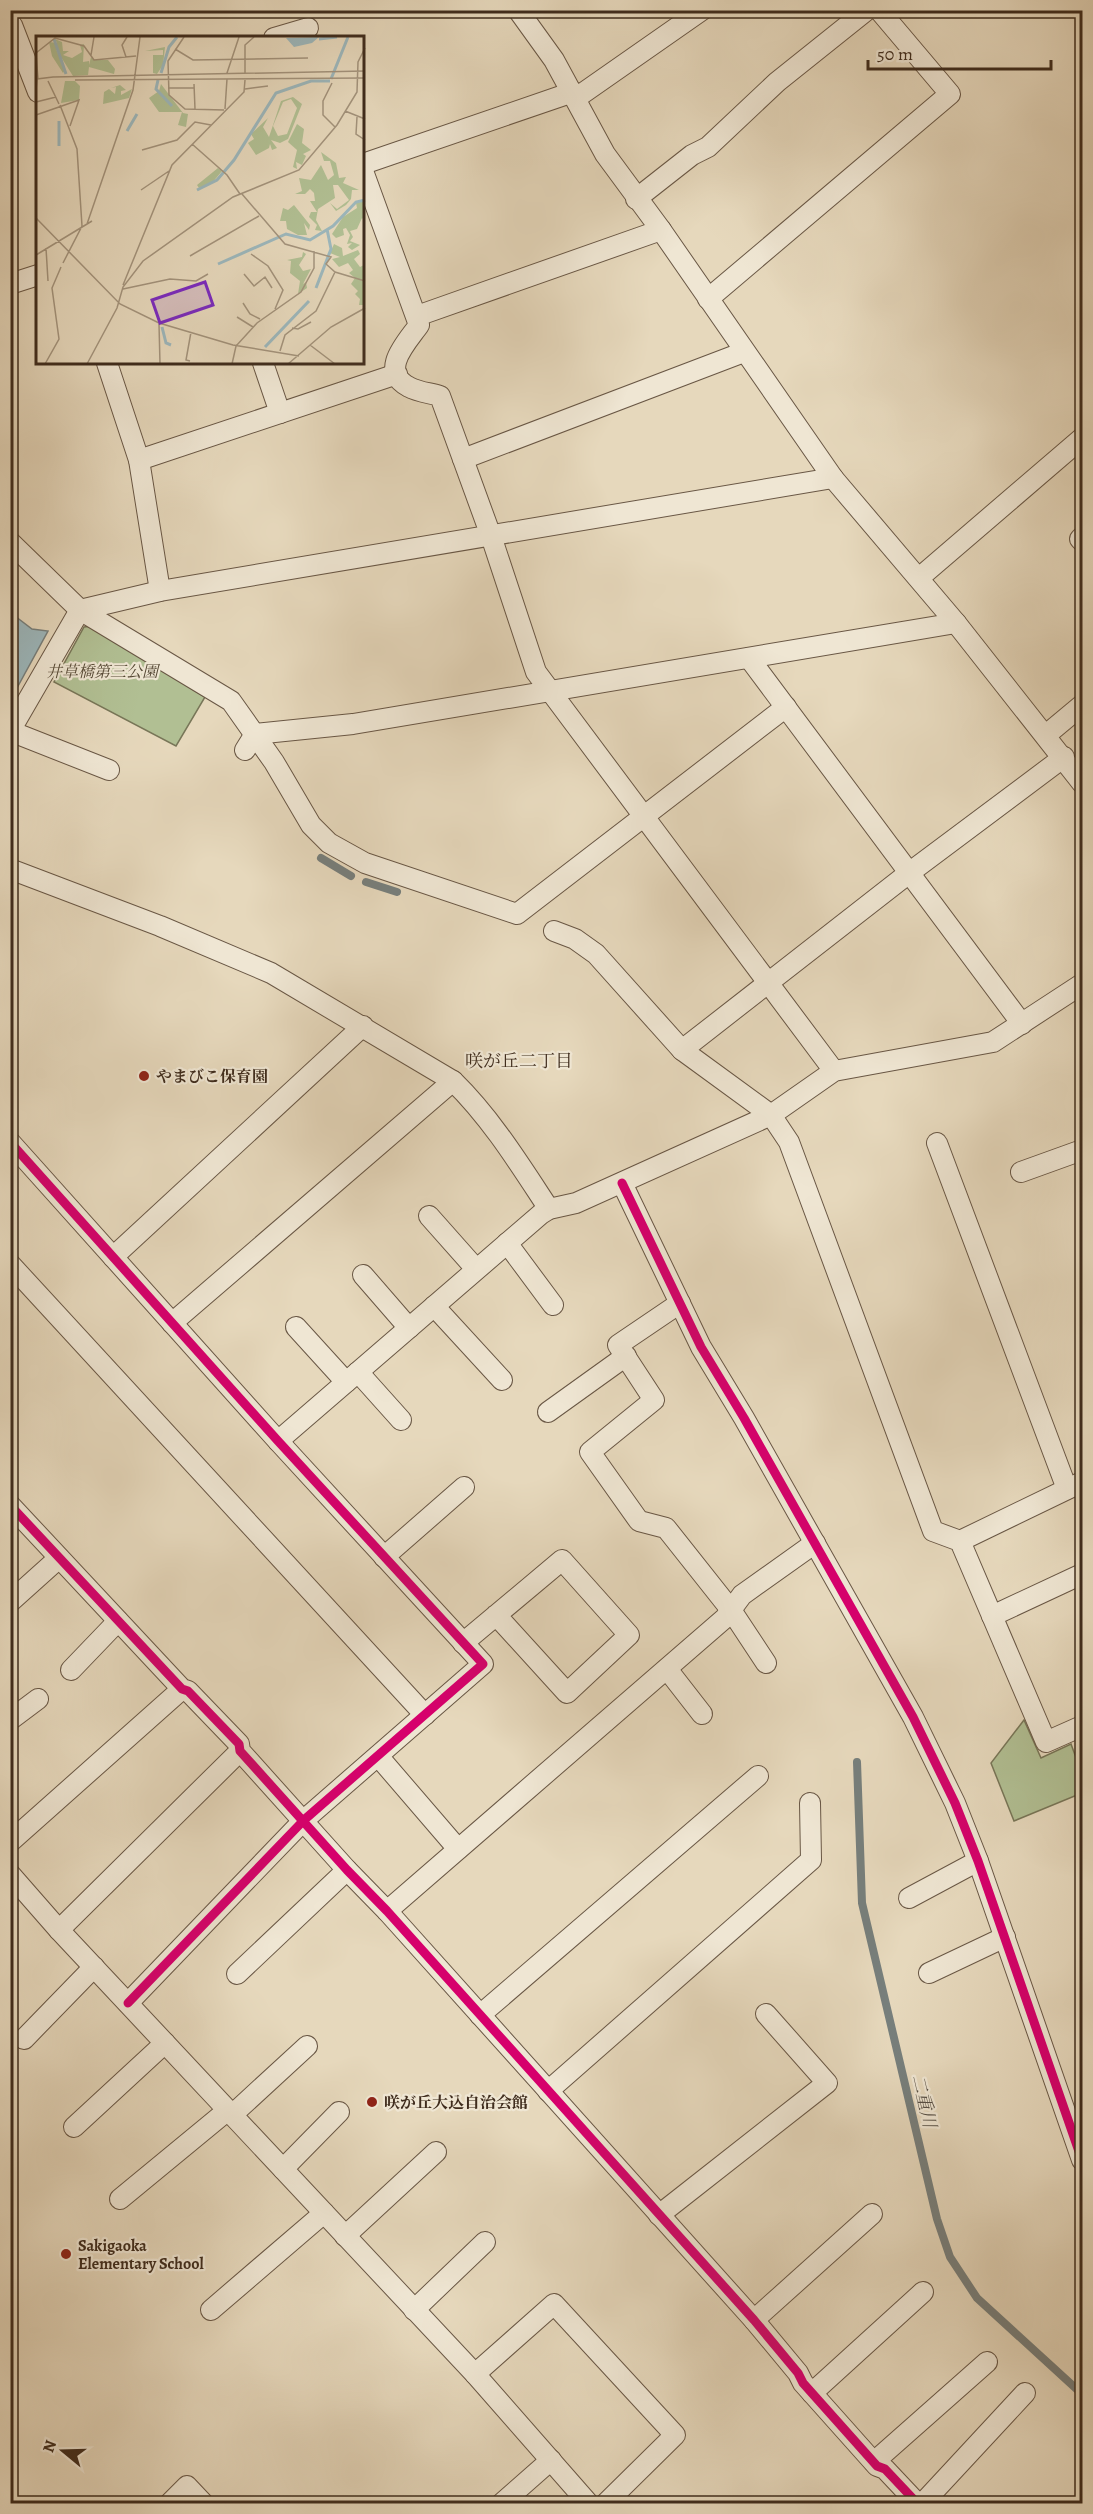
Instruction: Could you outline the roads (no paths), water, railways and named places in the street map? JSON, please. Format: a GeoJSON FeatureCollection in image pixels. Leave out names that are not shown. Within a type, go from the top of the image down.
{"type":"FeatureCollection","features":[{"type":"Feature","properties":{"kind":"street"},"geometry":{"type":"LineString","coordinates":[[518,10],[554,60],[605,154],[661,230],[833,478],[956,622],[1083,783]]}},
{"type":"Feature","properties":{"kind":"street"},"geometry":{"type":"LineString","coordinates":[[364,164],[574,95],[702,10]]}},
{"type":"Feature","properties":{"kind":"street"},"geometry":{"type":"LineString","coordinates":[[636,199],[692,155],[708,147],[777,82],[867,10]]}},
{"type":"Feature","properties":{"kind":"street"},"geometry":{"type":"LineString","coordinates":[[708,299],[950,94],[879,10]]}},
{"type":"Feature","properties":{"kind":"street"},"geometry":{"type":"LineString","coordinates":[[12,25],[36,87]]}},
{"type":"Feature","properties":{"kind":"street"},"geometry":{"type":"LineString","coordinates":[[279,36],[307,25]]}},
{"type":"Feature","properties":{"kind":"street"},"geometry":{"type":"LineString","coordinates":[[364,174],[419,325],[396,356],[394,363],[397,374],[410,388],[440,396],[491,536],[536,672],[549,693],[834,1071]]}},
{"type":"Feature","properties":{"kind":"street"},"geometry":{"type":"LineString","coordinates":[[417,316],[661,230]]}},
{"type":"Feature","properties":{"kind":"street"},"geometry":{"type":"LineString","coordinates":[[10,284],[36,276]]}},
{"type":"Feature","properties":{"kind":"street"},"geometry":{"type":"LineString","coordinates":[[463,459],[744,352]]}},
{"type":"Feature","properties":{"kind":"street"},"geometry":{"type":"LineString","coordinates":[[107,364],[139,460],[160,591]]}},
{"type":"Feature","properties":{"kind":"street"},"geometry":{"type":"LineString","coordinates":[[263,364],[280,413]]}},
{"type":"Feature","properties":{"kind":"street"},"geometry":{"type":"LineString","coordinates":[[139,460],[397,374]]}},
{"type":"Feature","properties":{"kind":"street"},"geometry":{"type":"LineString","coordinates":[[919,578],[1083,438]]}},
{"type":"Feature","properties":{"kind":"street"},"geometry":{"type":"LineString","coordinates":[[109,770],[10,731],[75,619],[160,591],[833,478]]}},
{"type":"Feature","properties":{"kind":"street"},"geometry":{"type":"LineString","coordinates":[[1083,537],[1080,539],[1083,541]]}},
{"type":"Feature","properties":{"kind":"street"},"geometry":{"type":"LineString","coordinates":[[10,542],[75,619],[231,702],[250,741],[274,762],[302,812],[329,843],[365,863],[517,914],[786,707]]}},
{"type":"Feature","properties":{"kind":"street"},"geometry":{"type":"LineString","coordinates":[[250,741],[549,693],[956,622]]}},
{"type":"Feature","properties":{"kind":"street"},"geometry":{"type":"LineString","coordinates":[[749,658],[1022,1024]]}},
{"type":"Feature","properties":{"kind":"street"},"geometry":{"type":"LineString","coordinates":[[1046,735],[1083,705]]}},
{"type":"Feature","properties":{"kind":"street"},"geometry":{"type":"LineString","coordinates":[[682,1050],[909,873],[1064,757]]}},
{"type":"Feature","properties":{"kind":"street"},"geometry":{"type":"LineString","coordinates":[[10,868],[160,926],[271,973],[453,1081],[507,1146],[549,1209]]}},
{"type":"Feature","properties":{"kind":"street"},"geometry":{"type":"LineString","coordinates":[[554,931],[575,939],[596,954],[682,1050],[771,1115],[789,1142],[933,1531],[960,1541],[1075,1485],[937,1143]]}},
{"type":"Feature","properties":{"kind":"street"},"geometry":{"type":"LineString","coordinates":[[278,1441],[476,1269],[549,1209],[576,1203],[771,1115],[834,1071],[993,1042],[1083,984]]}},
{"type":"Feature","properties":{"kind":"street"},"geometry":{"type":"LineString","coordinates":[[113,1257],[363,1026]]}},
{"type":"Feature","properties":{"kind":"street"},"geometry":{"type":"LineString","coordinates":[[172,1323],[453,1081]]}},
{"type":"Feature","properties":{"kind":"street"},"geometry":{"type":"LineString","coordinates":[[12,1148],[483,1664],[304,1820],[128,2003]]}},
{"type":"Feature","properties":{"kind":"street"},"geometry":{"type":"LineString","coordinates":[[1021,1172],[1083,1150]]}},
{"type":"Feature","properties":{"kind":"street"},"geometry":{"type":"LineString","coordinates":[[622,1183],[701,1347],[744,1418],[913,1717],[955,1803],[978,1861],[1083,2160]]}},
{"type":"Feature","properties":{"kind":"street"},"geometry":{"type":"LineString","coordinates":[[429,1216],[476,1269]]}},
{"type":"Feature","properties":{"kind":"street"},"geometry":{"type":"LineString","coordinates":[[507,1243],[553,1305]]}},
{"type":"Feature","properties":{"kind":"street"},"geometry":{"type":"LineString","coordinates":[[10,1264],[425,1715]]}},
{"type":"Feature","properties":{"kind":"street"},"geometry":{"type":"LineString","coordinates":[[363,1275],[409,1328]]}},
{"type":"Feature","properties":{"kind":"street"},"geometry":{"type":"LineString","coordinates":[[680,1303],[618,1345],[654,1400],[590,1452],[639,1521],[666,1528],[731,1610],[766,1662]]}},
{"type":"Feature","properties":{"kind":"street"},"geometry":{"type":"LineString","coordinates":[[434,1306],[502,1380]]}},
{"type":"Feature","properties":{"kind":"street"},"geometry":{"type":"LineString","coordinates":[[296,1327],[401,1420]]}},
{"type":"Feature","properties":{"kind":"street"},"geometry":{"type":"LineString","coordinates":[[548,1412],[626,1356]]}},
{"type":"Feature","properties":{"kind":"street"},"geometry":{"type":"LineString","coordinates":[[384,1557],[464,1487]]}},
{"type":"Feature","properties":{"kind":"street"},"geometry":{"type":"LineString","coordinates":[[10,1505],[182,1689],[188,1691],[238,1744],[240,1751],[387,1911],[754,2320],[812,2393],[874,2462],[885,2469],[918,2504]]}},
{"type":"Feature","properties":{"kind":"street"},"geometry":{"type":"LineString","coordinates":[[960,1541],[1046,1742],[1083,1726]]}},
{"type":"Feature","properties":{"kind":"street"},"geometry":{"type":"LineString","coordinates":[[387,1911],[725,1618],[742,1594],[815,1543]]}},
{"type":"Feature","properties":{"kind":"street"},"geometry":{"type":"LineString","coordinates":[[10,1602],[59,1558]]}},
{"type":"Feature","properties":{"kind":"street"},"geometry":{"type":"LineString","coordinates":[[463,1642],[562,1560],[629,1635],[567,1693],[496,1616]]}},
{"type":"Feature","properties":{"kind":"street"},"geometry":{"type":"LineString","coordinates":[[992,1616],[1083,1574]]}},
{"type":"Feature","properties":{"kind":"street"},"geometry":{"type":"LineString","coordinates":[[71,1670],[118,1621]]}},
{"type":"Feature","properties":{"kind":"street"},"geometry":{"type":"LineString","coordinates":[[667,1669],[702,1714]]}},
{"type":"Feature","properties":{"kind":"street"},"geometry":{"type":"LineString","coordinates":[[10,1842],[182,1689]]}},
{"type":"Feature","properties":{"kind":"street"},"geometry":{"type":"LineString","coordinates":[[10,1720],[38,1699]]}},
{"type":"Feature","properties":{"kind":"street"},"geometry":{"type":"LineString","coordinates":[[59,1930],[240,1751]]}},
{"type":"Feature","properties":{"kind":"street"},"geometry":{"type":"LineString","coordinates":[[378,1756],[458,1849]]}},
{"type":"Feature","properties":{"kind":"street"},"geometry":{"type":"LineString","coordinates":[[480,2015],[758,1776]]}},
{"type":"Feature","properties":{"kind":"street"},"geometry":{"type":"LineString","coordinates":[[548,2091],[811,1860],[810,1803]]}},
{"type":"Feature","properties":{"kind":"street"},"geometry":{"type":"LineString","coordinates":[[909,1898],[978,1861]]}},
{"type":"Feature","properties":{"kind":"street"},"geometry":{"type":"LineString","coordinates":[[237,1974],[347,1870]]}},
{"type":"Feature","properties":{"kind":"street"},"geometry":{"type":"LineString","coordinates":[[12,1878],[474,2374],[589,2504]]}},
{"type":"Feature","properties":{"kind":"street"},"geometry":{"type":"LineString","coordinates":[[929,1973],[1005,1937]]}},
{"type":"Feature","properties":{"kind":"street"},"geometry":{"type":"LineString","coordinates":[[24,2039],[94,1967]]}},
{"type":"Feature","properties":{"kind":"street"},"geometry":{"type":"LineString","coordinates":[[659,2215],[827,2083],[766,2014]]}},
{"type":"Feature","properties":{"kind":"street"},"geometry":{"type":"LineString","coordinates":[[74,2127],[165,2043]]}},
{"type":"Feature","properties":{"kind":"street"},"geometry":{"type":"LineString","coordinates":[[120,2199],[230,2113],[307,2046]]}},
{"type":"Feature","properties":{"kind":"street"},"geometry":{"type":"LineString","coordinates":[[283,2169],[339,2112]]}},
{"type":"Feature","properties":{"kind":"street"},"geometry":{"type":"LineString","coordinates":[[345,2236],[436,2152]]}},
{"type":"Feature","properties":{"kind":"street"},"geometry":{"type":"LineString","coordinates":[[211,2310],[324,2213]]}},
{"type":"Feature","properties":{"kind":"street"},"geometry":{"type":"LineString","coordinates":[[754,2320],[872,2214]]}},
{"type":"Feature","properties":{"kind":"street"},"geometry":{"type":"LineString","coordinates":[[414,2310],[485,2242]]}},
{"type":"Feature","properties":{"kind":"street"},"geometry":{"type":"LineString","coordinates":[[812,2393],[923,2292]]}},
{"type":"Feature","properties":{"kind":"street"},"geometry":{"type":"LineString","coordinates":[[474,2374],[554,2304],[675,2435],[605,2504]]}},
{"type":"Feature","properties":{"kind":"street"},"geometry":{"type":"LineString","coordinates":[[874,2462],[987,2362]]}},
{"type":"Feature","properties":{"kind":"street"},"geometry":{"type":"LineString","coordinates":[[922,2504],[1025,2393]]}},
{"type":"Feature","properties":{"kind":"street"},"geometry":{"type":"LineString","coordinates":[[501,2504],[551,2460]]}},
{"type":"Feature","properties":{"kind":"street"},"geometry":{"type":"LineString","coordinates":[[169,2504],[187,2486],[204,2504]]}},
{"type":"Feature","properties":{"kind":"water"},"geometry":{"type":"Polygon","coordinates":[[[11,613],[32,629],[48,631],[11,699],[11,613]]]}},
{"type":"Feature","properties":{"kind":"waterway"},"geometry":{"type":"LineString","coordinates":[[321,858],[351,876]]}},
{"type":"Feature","properties":{"kind":"waterway"},"geometry":{"type":"LineString","coordinates":[[366,882],[397,892]]}},
{"type":"Feature","properties":{"kind":"waterway","name":"二重川"},"geometry":{"type":"LineString","coordinates":[[857,1762],[862,1903],[937,2219],[950,2257],[977,2298],[1082,2394]]}},
{"type":"Feature","properties":{"kind":"place","name":"やまびこ保育園"},"geometry":{"type":"Point","coordinates":[144,1076]}},
{"type":"Feature","properties":{"kind":"place","name":"咲が丘大込自治会館"},"geometry":{"type":"Point","coordinates":[372,2102]}},
{"type":"Feature","properties":{"kind":"place","name":"Sakigaoka Elementary School"},"geometry":{"type":"Point","coordinates":[66,2254]}},
{"type":"Feature","properties":{"kind":"district","name":"咲が丘二丁目"},"geometry":{"type":"Point","coordinates":[519,1061]}},
{"type":"Feature","properties":{"kind":"park label","name":"井草橋第三公園"},"geometry":{"type":"Point","coordinates":[102,671]}}]}
